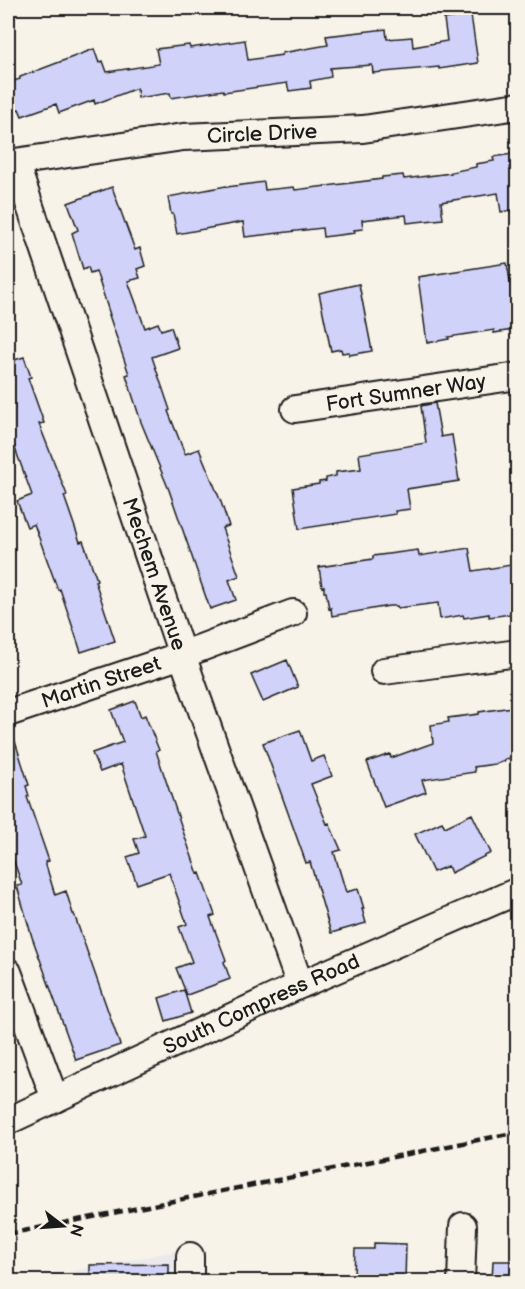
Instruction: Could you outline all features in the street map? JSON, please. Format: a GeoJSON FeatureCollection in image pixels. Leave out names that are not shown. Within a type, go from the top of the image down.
{"type":"FeatureCollection","features":[{"type":"Feature","properties":{"kind":"street","name":"Circle Drive"},"geometry":{"type":"LineString","coordinates":[[11,162],[183,137],[363,129],[518,105]]}},
{"type":"Feature","properties":{"kind":"street","name":"Mechem Avenue"},"geometry":{"type":"LineString","coordinates":[[11,162],[300,986]]}},
{"type":"Feature","properties":{"kind":"street","name":"Fort Sumner Way"},"geometry":{"type":"LineString","coordinates":[[295,410],[518,375]]}},
{"type":"Feature","properties":{"kind":"street","name":"Martin Street"},"geometry":{"type":"LineString","coordinates":[[8,713],[183,655],[293,613]]}},
{"type":"Feature","properties":{"kind":"street"},"geometry":{"type":"LineString","coordinates":[[384,671],[518,653]]}},
{"type":"Feature","properties":{"kind":"street","name":"South Compress Road"},"geometry":{"type":"LineString","coordinates":[[8,1121],[300,986],[518,891]]}},
{"type":"Feature","properties":{"kind":"street"},"geometry":{"type":"LineString","coordinates":[[8,972],[55,1099]]}},
{"type":"Feature","properties":{"kind":"street"},"geometry":{"type":"LineString","coordinates":[[461,1281],[463,1226]]}},
{"type":"Feature","properties":{"kind":"street"},"geometry":{"type":"LineString","coordinates":[[189,1281],[190,1256]]}},
{"type":"Feature","properties":{"kind":"shaded area"},"geometry":{"type":"Polygon","coordinates":[[[175,1251],[175,1281],[24,1281],[175,1251]]]}},
{"type":"Feature","properties":{"kind":"building"},"geometry":{"type":"Polygon","coordinates":[[[471,15],[478,63],[439,69],[439,67],[373,73],[372,65],[330,68],[331,77],[310,81],[311,88],[289,91],[287,83],[171,98],[170,93],[138,98],[137,88],[95,104],[94,100],[59,113],[56,104],[22,116],[19,109],[8,113],[8,83],[94,49],[99,63],[103,61],[107,72],[159,64],[156,49],[189,45],[190,48],[245,40],[248,60],[328,45],[326,36],[386,29],[387,39],[412,37],[413,47],[447,41],[444,19],[471,15]]]}},
{"type":"Feature","properties":{"kind":"building"},"geometry":{"type":"Polygon","coordinates":[[[518,153],[518,209],[501,212],[498,193],[441,202],[443,219],[407,223],[406,215],[362,220],[363,229],[354,230],[355,233],[323,237],[322,228],[245,237],[243,222],[177,234],[168,197],[226,186],[264,182],[265,190],[294,187],[295,190],[382,179],[382,177],[403,175],[404,179],[451,173],[476,167],[476,164],[494,161],[493,157],[518,153]]]}},
{"type":"Feature","properties":{"kind":"building"},"geometry":{"type":"Polygon","coordinates":[[[112,187],[135,250],[140,248],[145,266],[137,269],[140,278],[128,281],[145,328],[158,323],[161,330],[171,327],[178,348],[152,357],[170,410],[168,411],[185,454],[199,449],[229,526],[222,528],[239,576],[229,580],[236,600],[210,609],[169,490],[141,422],[126,375],[129,374],[96,271],[90,273],[88,267],[83,269],[72,233],[78,230],[68,203],[112,187]]]}},
{"type":"Feature","properties":{"kind":"building"},"geometry":{"type":"Polygon","coordinates":[[[507,263],[518,329],[448,337],[449,339],[427,343],[418,277],[507,263]]]}},
{"type":"Feature","properties":{"kind":"building"},"geometry":{"type":"Polygon","coordinates":[[[359,284],[372,351],[349,355],[349,352],[342,353],[341,349],[331,351],[319,293],[359,284]]]}},
{"type":"Feature","properties":{"kind":"building"},"geometry":{"type":"Polygon","coordinates":[[[24,357],[31,377],[28,378],[44,423],[39,424],[67,495],[64,496],[80,542],[83,541],[97,580],[95,581],[115,641],[81,652],[60,589],[58,590],[34,524],[27,527],[17,501],[32,495],[13,443],[8,445],[8,362],[24,357]]]}},
{"type":"Feature","properties":{"kind":"building"},"geometry":{"type":"Polygon","coordinates":[[[435,403],[441,437],[452,435],[459,481],[407,489],[410,509],[395,511],[396,514],[299,529],[293,488],[319,484],[319,482],[326,481],[326,478],[336,476],[336,472],[361,469],[359,454],[426,443],[421,406],[435,403]]]}},
{"type":"Feature","properties":{"kind":"building"},"geometry":{"type":"Polygon","coordinates":[[[469,548],[473,571],[511,565],[514,586],[518,586],[518,613],[464,618],[463,615],[440,619],[438,603],[398,608],[389,606],[332,616],[324,586],[322,587],[319,567],[418,550],[419,556],[469,548]]]}},
{"type":"Feature","properties":{"kind":"building"},"geometry":{"type":"Polygon","coordinates":[[[287,660],[298,687],[263,702],[251,675],[287,660]]]}},
{"type":"Feature","properties":{"kind":"building"},"geometry":{"type":"Polygon","coordinates":[[[135,701],[141,717],[145,715],[159,750],[156,751],[185,837],[215,915],[210,917],[226,960],[224,962],[230,979],[187,995],[176,968],[192,962],[179,927],[187,924],[169,873],[137,884],[127,857],[139,853],[134,839],[145,836],[121,764],[100,772],[92,753],[123,742],[111,710],[135,701]]]}},
{"type":"Feature","properties":{"kind":"building"},"geometry":{"type":"Polygon","coordinates":[[[518,706],[518,757],[474,767],[475,772],[422,780],[426,792],[384,807],[367,762],[390,754],[391,758],[433,743],[431,725],[449,722],[448,718],[518,706]]]}},
{"type":"Feature","properties":{"kind":"building"},"geometry":{"type":"Polygon","coordinates":[[[11,729],[29,785],[26,786],[29,796],[27,797],[49,861],[45,862],[55,895],[66,891],[120,1045],[76,1060],[32,937],[17,886],[22,885],[8,844],[8,730],[11,729]]]}},
{"type":"Feature","properties":{"kind":"building"},"geometry":{"type":"Polygon","coordinates":[[[300,730],[311,761],[324,756],[332,776],[311,784],[327,824],[329,823],[341,850],[334,852],[346,892],[358,889],[364,909],[362,909],[366,923],[331,933],[310,862],[306,863],[263,743],[300,730]]]}},
{"type":"Feature","properties":{"kind":"building"},"geometry":{"type":"Polygon","coordinates":[[[472,814],[491,853],[451,873],[448,866],[433,872],[415,834],[442,822],[445,827],[472,814]]]}},
{"type":"Feature","properties":{"kind":"building"},"geometry":{"type":"Polygon","coordinates":[[[184,990],[191,1013],[166,1021],[159,998],[184,990]]]}},
{"type":"Feature","properties":{"kind":"building"},"geometry":{"type":"Polygon","coordinates":[[[374,1243],[406,1244],[405,1281],[372,1281],[372,1275],[354,1275],[355,1249],[374,1249],[374,1243]]]}},
{"type":"Feature","properties":{"kind":"building"},"geometry":{"type":"Polygon","coordinates":[[[493,1261],[518,1261],[518,1281],[492,1281],[493,1261]]]}},
{"type":"Feature","properties":{"kind":"building"},"geometry":{"type":"Polygon","coordinates":[[[169,1264],[169,1281],[90,1281],[90,1265],[169,1264]]]}},
{"type":"Feature","properties":{"kind":"railway"},"geometry":{"type":"LineString","coordinates":[[8,1234],[518,1132]]}}]}
